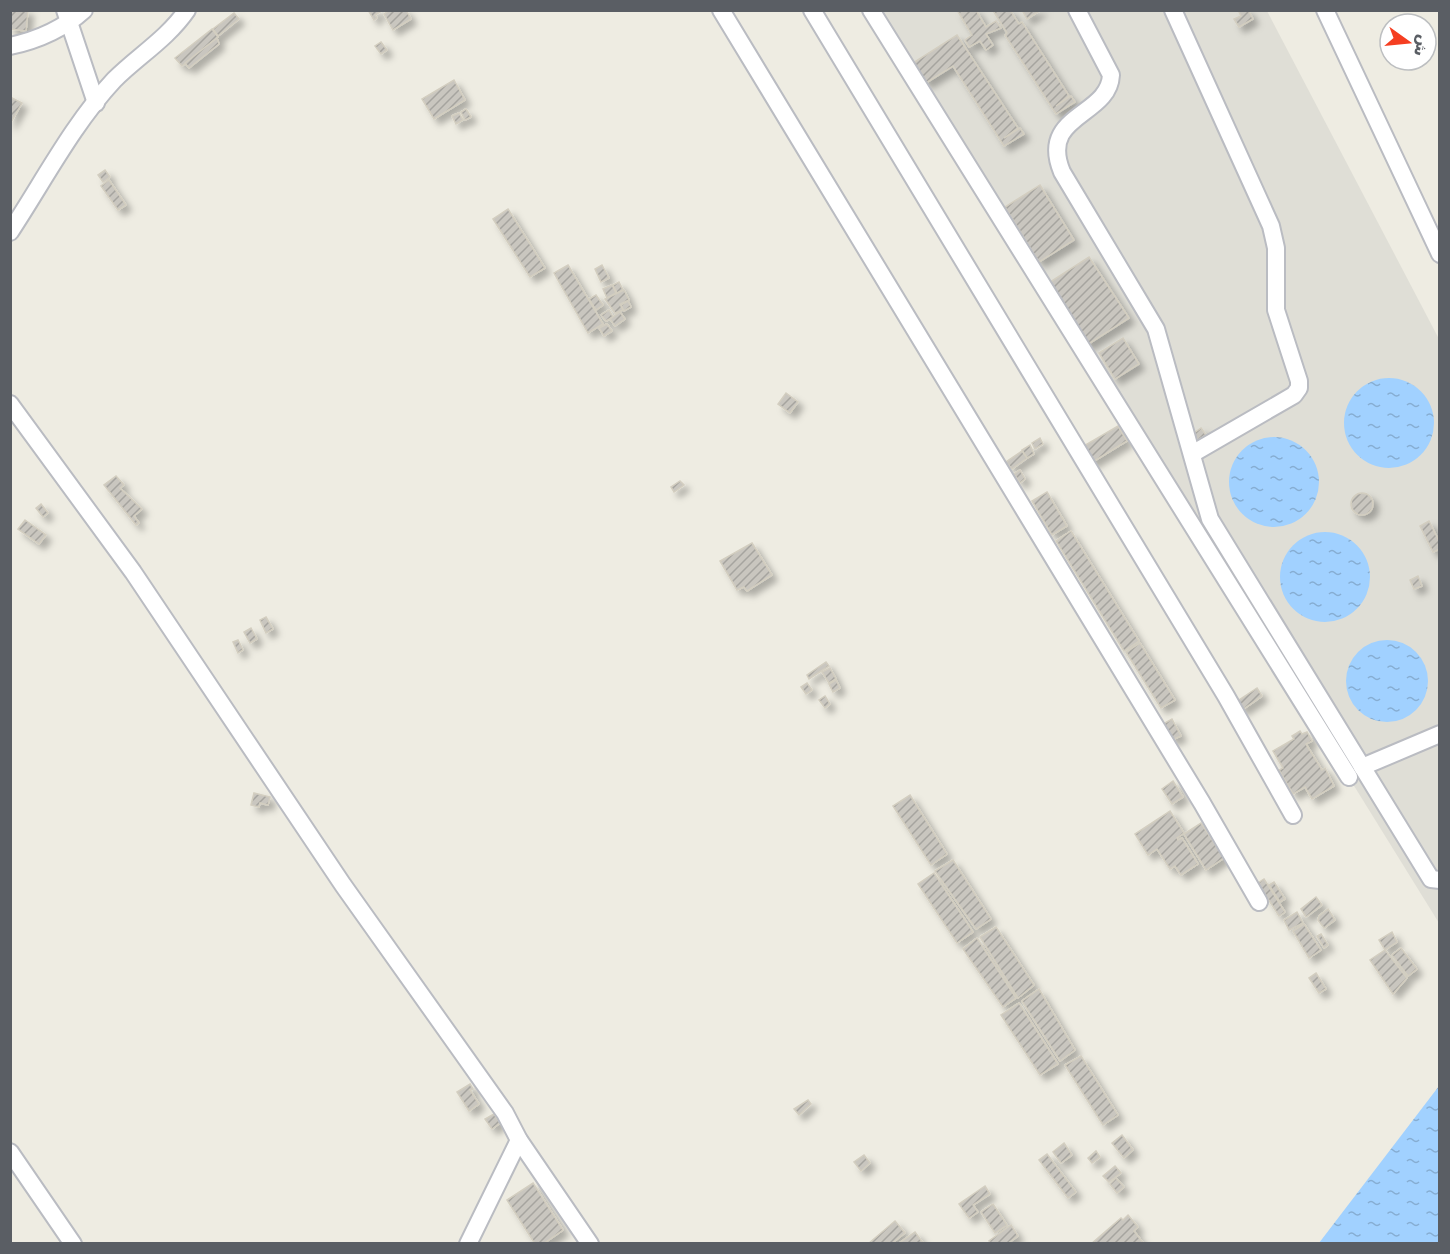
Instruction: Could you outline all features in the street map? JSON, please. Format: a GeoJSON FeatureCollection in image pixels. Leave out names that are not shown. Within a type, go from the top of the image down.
{"type":"FeatureCollection","features":[{"type":"Feature","properties":{"kind":"street"},"geometry":{"type":"LineString","coordinates":[[10,46],[48,35],[67,17],[84,10]]}},
{"type":"Feature","properties":{"kind":"street"},"geometry":{"type":"LineString","coordinates":[[10,232],[96,103],[115,80],[175,27],[187,10]]}},
{"type":"Feature","properties":{"kind":"street"},"geometry":{"type":"LineString","coordinates":[[721,10],[1202,803],[1259,902]]}},
{"type":"Feature","properties":{"kind":"street"},"geometry":{"type":"LineString","coordinates":[[812,10],[1215,676],[1293,815]]}},
{"type":"Feature","properties":{"kind":"street"},"geometry":{"type":"LineString","coordinates":[[871,10],[1355,772],[1431,879],[1440,880]]}},
{"type":"Feature","properties":{"kind":"street"},"geometry":{"type":"LineString","coordinates":[[1077,10],[1111,75],[1111,85],[1105,94],[1073,119],[1062,132],[1056,158],[1066,179],[1156,329],[1210,519],[1355,772]]}},
{"type":"Feature","properties":{"kind":"street"},"geometry":{"type":"LineString","coordinates":[[1173,10],[1271,226],[1276,248],[1276,310],[1299,381],[1299,388],[1294,395],[1192,454]]}},
{"type":"Feature","properties":{"kind":"street"},"geometry":{"type":"LineString","coordinates":[[1325,10],[1440,254]]}},
{"type":"Feature","properties":{"kind":"street"},"geometry":{"type":"LineString","coordinates":[[67,17],[96,103]]}},
{"type":"Feature","properties":{"kind":"street"},"geometry":{"type":"LineString","coordinates":[[10,221],[26,208]]}},
{"type":"Feature","properties":{"kind":"street"},"geometry":{"type":"LineString","coordinates":[[10,404],[133,572],[349,894],[505,1113],[519,1140],[590,1244]]}},
{"type":"Feature","properties":{"kind":"street"},"geometry":{"type":"LineString","coordinates":[[1355,772],[1440,734]]}},
{"type":"Feature","properties":{"kind":"street"},"geometry":{"type":"LineString","coordinates":[[468,1244],[519,1140]]}},
{"type":"Feature","properties":{"kind":"street"},"geometry":{"type":"LineString","coordinates":[[10,1152],[73,1244]]}},
{"type":"Feature","properties":{"kind":"shaded area"},"geometry":{"type":"Polygon","coordinates":[[[874,11],[1267,11],[1439,339],[1439,923],[874,11]]]}},
{"type":"Feature","properties":{"kind":"water"},"geometry":{"type":"Polygon","coordinates":[[[1389,378],[1406,381],[1421,391],[1431,406],[1434,423],[1431,440],[1421,455],[1406,465],[1389,468],[1372,465],[1357,455],[1347,440],[1344,423],[1347,406],[1357,391],[1372,381],[1389,378]]]}},
{"type":"Feature","properties":{"kind":"water"},"geometry":{"type":"Polygon","coordinates":[[[1274,437],[1291,440],[1306,450],[1316,465],[1319,482],[1316,499],[1306,514],[1291,524],[1274,527],[1257,524],[1242,514],[1232,499],[1229,482],[1232,465],[1242,450],[1257,440],[1274,437]]]}},
{"type":"Feature","properties":{"kind":"water"},"geometry":{"type":"Polygon","coordinates":[[[1325,532],[1342,535],[1357,545],[1367,560],[1370,577],[1367,594],[1357,609],[1342,619],[1325,622],[1308,619],[1293,609],[1283,594],[1280,577],[1283,560],[1293,545],[1308,535],[1325,532]]]}},
{"type":"Feature","properties":{"kind":"water"},"geometry":{"type":"Polygon","coordinates":[[[1379,640],[1395,640],[1410,647],[1421,658],[1428,673],[1425,697],[1416,710],[1395,722],[1379,722],[1364,715],[1353,704],[1346,689],[1346,673],[1353,658],[1364,647],[1379,640]]]}},
{"type":"Feature","properties":{"kind":"water"},"geometry":{"type":"Polygon","coordinates":[[[1439,1086],[1439,1243],[1319,1243],[1439,1086]]]}},
{"type":"Feature","properties":{"kind":"building"},"geometry":{"type":"Polygon","coordinates":[[[10,10],[28,10],[26,31],[10,29],[10,10]]]}},
{"type":"Feature","properties":{"kind":"building"},"geometry":{"type":"Polygon","coordinates":[[[368,10],[383,10],[375,15],[377,18],[374,20],[368,10]]]}},
{"type":"Feature","properties":{"kind":"building"},"geometry":{"type":"Polygon","coordinates":[[[390,10],[406,10],[411,19],[393,30],[384,14],[390,10]]]}},
{"type":"Feature","properties":{"kind":"building"},"geometry":{"type":"Polygon","coordinates":[[[957,10],[976,10],[986,27],[996,21],[1001,28],[986,34],[993,45],[986,50],[980,41],[969,47],[965,40],[972,35],[957,10]]]}},
{"type":"Feature","properties":{"kind":"building"},"geometry":{"type":"Polygon","coordinates":[[[1010,10],[1019,24],[1022,22],[1069,96],[1056,106],[1071,96],[1075,102],[1056,114],[1005,35],[1007,33],[994,12],[1010,10]]]}},
{"type":"Feature","properties":{"kind":"building"},"geometry":{"type":"Polygon","coordinates":[[[1022,10],[1041,10],[1027,19],[1022,10]]]}},
{"type":"Feature","properties":{"kind":"building"},"geometry":{"type":"Polygon","coordinates":[[[1238,10],[1248,10],[1253,19],[1239,27],[1234,19],[1241,16],[1238,10]]]}},
{"type":"Feature","properties":{"kind":"building"},"geometry":{"type":"Polygon","coordinates":[[[234,13],[239,19],[218,36],[213,29],[234,13]]]}},
{"type":"Feature","properties":{"kind":"building"},"geometry":{"type":"Polygon","coordinates":[[[212,29],[218,37],[182,66],[175,58],[212,29]]]}},
{"type":"Feature","properties":{"kind":"building"},"geometry":{"type":"Polygon","coordinates":[[[957,35],[1018,128],[1004,138],[1020,128],[1024,134],[1004,146],[953,66],[926,83],[913,63],[957,35]]]}},
{"type":"Feature","properties":{"kind":"building"},"geometry":{"type":"Polygon","coordinates":[[[217,38],[219,44],[189,68],[185,63],[217,38]]]}},
{"type":"Feature","properties":{"kind":"building"},"geometry":{"type":"Polygon","coordinates":[[[381,42],[387,50],[381,54],[375,46],[381,42]]]}},
{"type":"Feature","properties":{"kind":"building"},"geometry":{"type":"Polygon","coordinates":[[[454,80],[465,100],[434,119],[422,99],[454,80]]]}},
{"type":"Feature","properties":{"kind":"building"},"geometry":{"type":"Polygon","coordinates":[[[10,97],[22,103],[10,124],[10,97]]]}},
{"type":"Feature","properties":{"kind":"building"},"geometry":{"type":"Polygon","coordinates":[[[466,109],[471,117],[465,120],[461,112],[466,109]]]}},
{"type":"Feature","properties":{"kind":"building"},"geometry":{"type":"Polygon","coordinates":[[[459,113],[463,120],[456,124],[452,116],[459,113]]]}},
{"type":"Feature","properties":{"kind":"building"},"geometry":{"type":"Polygon","coordinates":[[[105,170],[110,177],[103,182],[98,175],[105,170]]]}},
{"type":"Feature","properties":{"kind":"building"},"geometry":{"type":"Polygon","coordinates":[[[109,180],[126,205],[118,210],[101,186],[109,180]]]}},
{"type":"Feature","properties":{"kind":"building"},"geometry":{"type":"Polygon","coordinates":[[[1040,185],[1074,240],[1039,262],[1005,207],[1040,185]]]}},
{"type":"Feature","properties":{"kind":"building"},"geometry":{"type":"Polygon","coordinates":[[[508,209],[545,268],[530,277],[493,219],[508,209]]]}},
{"type":"Feature","properties":{"kind":"building"},"geometry":{"type":"Polygon","coordinates":[[[1089,257],[1129,318],[1087,345],[1047,284],[1089,257]]]}},
{"type":"Feature","properties":{"kind":"building"},"geometry":{"type":"Polygon","coordinates":[[[568,265],[603,324],[588,333],[554,273],[568,265]]]}},
{"type":"Feature","properties":{"kind":"building"},"geometry":{"type":"Polygon","coordinates":[[[602,265],[609,278],[601,282],[595,269],[602,265]]]}},
{"type":"Feature","properties":{"kind":"building"},"geometry":{"type":"Polygon","coordinates":[[[619,282],[623,290],[617,293],[613,285],[619,282]]]}},
{"type":"Feature","properties":{"kind":"building"},"geometry":{"type":"Polygon","coordinates":[[[612,285],[616,293],[607,298],[603,289],[612,285]]]}},
{"type":"Feature","properties":{"kind":"building"},"geometry":{"type":"Polygon","coordinates":[[[624,290],[629,300],[620,304],[623,310],[615,313],[605,299],[624,290]]]}},
{"type":"Feature","properties":{"kind":"building"},"geometry":{"type":"Polygon","coordinates":[[[596,295],[603,305],[596,310],[589,299],[596,295]]]}},
{"type":"Feature","properties":{"kind":"building"},"geometry":{"type":"Polygon","coordinates":[[[628,301],[631,307],[624,311],[621,305],[628,301]]]}},
{"type":"Feature","properties":{"kind":"building"},"geometry":{"type":"Polygon","coordinates":[[[609,310],[613,317],[606,321],[601,315],[609,310]]]}},
{"type":"Feature","properties":{"kind":"building"},"geometry":{"type":"Polygon","coordinates":[[[620,312],[625,319],[615,326],[610,319],[620,312]]]}},
{"type":"Feature","properties":{"kind":"building"},"geometry":{"type":"Polygon","coordinates":[[[607,324],[612,331],[604,336],[599,328],[607,324]]]}},
{"type":"Feature","properties":{"kind":"building"},"geometry":{"type":"Polygon","coordinates":[[[1123,338],[1139,364],[1115,379],[1099,353],[1123,338]]]}},
{"type":"Feature","properties":{"kind":"building"},"geometry":{"type":"Polygon","coordinates":[[[786,393],[798,402],[790,413],[778,404],[786,393]]]}},
{"type":"Feature","properties":{"kind":"building"},"geometry":{"type":"Polygon","coordinates":[[[1118,426],[1127,441],[1091,463],[1082,447],[1118,426]]]}},
{"type":"Feature","properties":{"kind":"building"},"geometry":{"type":"Polygon","coordinates":[[[1201,428],[1206,435],[1198,440],[1194,433],[1201,428]]]}},
{"type":"Feature","properties":{"kind":"building"},"geometry":{"type":"Polygon","coordinates":[[[1040,438],[1043,444],[1035,449],[1032,443],[1040,438]]]}},
{"type":"Feature","properties":{"kind":"building"},"geometry":{"type":"Polygon","coordinates":[[[1030,445],[1034,454],[1027,458],[1022,450],[1030,445]]]}},
{"type":"Feature","properties":{"kind":"building"},"geometry":{"type":"Polygon","coordinates":[[[1022,451],[1027,458],[1012,469],[1006,462],[1022,451]]]}},
{"type":"Feature","properties":{"kind":"building"},"geometry":{"type":"Polygon","coordinates":[[[1020,470],[1025,479],[1020,483],[1014,474],[1020,470]]]}},
{"type":"Feature","properties":{"kind":"building"},"geometry":{"type":"Polygon","coordinates":[[[116,476],[124,485],[120,488],[142,509],[134,516],[139,523],[136,525],[104,485],[116,476]]]}},
{"type":"Feature","properties":{"kind":"building"},"geometry":{"type":"Polygon","coordinates":[[[680,481],[684,485],[674,492],[671,487],[680,481]]]}},
{"type":"Feature","properties":{"kind":"building"},"geometry":{"type":"Polygon","coordinates":[[[1047,492],[1067,526],[1052,535],[1032,501],[1047,492]]]}},
{"type":"Feature","properties":{"kind":"building"},"geometry":{"type":"Polygon","coordinates":[[[1358,493],[1366,493],[1373,500],[1373,508],[1366,515],[1358,515],[1351,508],[1351,500],[1358,493]]]}},
{"type":"Feature","properties":{"kind":"building"},"geometry":{"type":"Polygon","coordinates":[[[41,504],[48,513],[43,517],[36,508],[41,504]]]}},
{"type":"Feature","properties":{"kind":"building"},"geometry":{"type":"Polygon","coordinates":[[[25,520],[46,535],[39,544],[18,529],[25,520]]]}},
{"type":"Feature","properties":{"kind":"building"},"geometry":{"type":"Polygon","coordinates":[[[1429,521],[1440,543],[1440,549],[1433,552],[1420,526],[1429,521]]]}},
{"type":"Feature","properties":{"kind":"building"},"geometry":{"type":"Polygon","coordinates":[[[1071,531],[1139,641],[1124,651],[1056,541],[1071,531]]]}},
{"type":"Feature","properties":{"kind":"building"},"geometry":{"type":"Polygon","coordinates":[[[752,543],[772,575],[747,591],[744,587],[737,590],[720,561],[752,543]]]}},
{"type":"Feature","properties":{"kind":"building"},"geometry":{"type":"Polygon","coordinates":[[[1418,576],[1422,586],[1414,589],[1410,580],[1418,576]]]}},
{"type":"Feature","properties":{"kind":"building"},"geometry":{"type":"Polygon","coordinates":[[[266,617],[273,629],[266,633],[260,620],[266,617]]]}},
{"type":"Feature","properties":{"kind":"building"},"geometry":{"type":"Polygon","coordinates":[[[251,628],[257,639],[250,643],[244,632],[251,628]]]}},
{"type":"Feature","properties":{"kind":"building"},"geometry":{"type":"Polygon","coordinates":[[[238,640],[243,650],[238,653],[233,642],[238,640]]]}},
{"type":"Feature","properties":{"kind":"building"},"geometry":{"type":"Polygon","coordinates":[[[1140,643],[1175,700],[1161,708],[1126,652],[1140,643]]]}},
{"type":"Feature","properties":{"kind":"building"},"geometry":{"type":"Polygon","coordinates":[[[826,662],[829,666],[809,679],[807,675],[826,662]]]}},
{"type":"Feature","properties":{"kind":"building"},"geometry":{"type":"Polygon","coordinates":[[[830,668],[836,679],[829,683],[822,672],[830,668]]]}},
{"type":"Feature","properties":{"kind":"building"},"geometry":{"type":"Polygon","coordinates":[[[836,680],[840,688],[833,692],[829,684],[836,680]]]}},
{"type":"Feature","properties":{"kind":"building"},"geometry":{"type":"Polygon","coordinates":[[[807,683],[812,690],[806,694],[801,687],[807,683]]]}},
{"type":"Feature","properties":{"kind":"building"},"geometry":{"type":"Polygon","coordinates":[[[1257,688],[1262,696],[1242,710],[1236,702],[1257,688]]]}},
{"type":"Feature","properties":{"kind":"building"},"geometry":{"type":"Polygon","coordinates":[[[825,696],[830,704],[825,708],[819,700],[825,696]]]}},
{"type":"Feature","properties":{"kind":"building"},"geometry":{"type":"Polygon","coordinates":[[[1172,719],[1181,736],[1172,740],[1163,724],[1172,719]]]}},
{"type":"Feature","properties":{"kind":"building"},"geometry":{"type":"Polygon","coordinates":[[[1300,731],[1302,734],[1307,732],[1312,741],[1306,744],[1322,770],[1325,768],[1334,786],[1312,799],[1305,787],[1293,794],[1279,770],[1283,768],[1273,751],[1294,739],[1292,736],[1300,731]]]}},
{"type":"Feature","properties":{"kind":"building"},"geometry":{"type":"Polygon","coordinates":[[[1173,781],[1183,797],[1172,804],[1162,789],[1173,781]]]}},
{"type":"Feature","properties":{"kind":"building"},"geometry":{"type":"Polygon","coordinates":[[[254,793],[270,797],[268,805],[260,803],[259,807],[251,805],[254,793]]]}},
{"type":"Feature","properties":{"kind":"building"},"geometry":{"type":"Polygon","coordinates":[[[910,795],[947,854],[931,865],[893,806],[910,795]]]}},
{"type":"Feature","properties":{"kind":"building"},"geometry":{"type":"Polygon","coordinates":[[[1170,811],[1184,833],[1177,838],[1178,840],[1182,838],[1198,864],[1181,875],[1175,866],[1170,869],[1157,849],[1148,855],[1135,834],[1170,811]]]}},
{"type":"Feature","properties":{"kind":"building"},"geometry":{"type":"Polygon","coordinates":[[[1201,823],[1224,858],[1206,870],[1184,834],[1201,823]]]}},
{"type":"Feature","properties":{"kind":"building"},"geometry":{"type":"Polygon","coordinates":[[[953,860],[991,919],[976,929],[935,871],[953,860]]]}},
{"type":"Feature","properties":{"kind":"building"},"geometry":{"type":"Polygon","coordinates":[[[934,873],[973,932],[957,943],[918,884],[934,873]]]}},
{"type":"Feature","properties":{"kind":"building"},"geometry":{"type":"Polygon","coordinates":[[[1264,879],[1285,912],[1279,916],[1258,883],[1264,879]]]}},
{"type":"Feature","properties":{"kind":"building"},"geometry":{"type":"Polygon","coordinates":[[[1274,882],[1285,899],[1280,902],[1269,885],[1274,882]]]}},
{"type":"Feature","properties":{"kind":"building"},"geometry":{"type":"Polygon","coordinates":[[[1316,897],[1322,905],[1306,917],[1301,909],[1316,897]]]}},
{"type":"Feature","properties":{"kind":"building"},"geometry":{"type":"Polygon","coordinates":[[[1328,909],[1335,920],[1324,928],[1318,920],[1319,916],[1328,909]]]}},
{"type":"Feature","properties":{"kind":"building"},"geometry":{"type":"Polygon","coordinates":[[[1297,912],[1303,923],[1289,930],[1284,920],[1297,912]]]}},
{"type":"Feature","properties":{"kind":"building"},"geometry":{"type":"Polygon","coordinates":[[[1304,924],[1321,950],[1309,958],[1293,931],[1304,924]]]}},
{"type":"Feature","properties":{"kind":"building"},"geometry":{"type":"Polygon","coordinates":[[[996,927],[1034,985],[1018,998],[980,937],[996,927]]]}},
{"type":"Feature","properties":{"kind":"building"},"geometry":{"type":"Polygon","coordinates":[[[1392,932],[1397,942],[1385,950],[1379,940],[1392,932]]]}},
{"type":"Feature","properties":{"kind":"building"},"geometry":{"type":"Polygon","coordinates":[[[1321,934],[1328,945],[1324,948],[1317,936],[1321,934]]]}},
{"type":"Feature","properties":{"kind":"building"},"geometry":{"type":"Polygon","coordinates":[[[977,938],[1016,998],[1003,1007],[963,949],[977,938]]]}},
{"type":"Feature","properties":{"kind":"building"},"geometry":{"type":"Polygon","coordinates":[[[1401,948],[1417,969],[1408,976],[1392,955],[1401,948]]]}},
{"type":"Feature","properties":{"kind":"building"},"geometry":{"type":"Polygon","coordinates":[[[1385,950],[1407,978],[1393,994],[1370,960],[1385,950]]]}},
{"type":"Feature","properties":{"kind":"building"},"geometry":{"type":"Polygon","coordinates":[[[1316,973],[1326,989],[1319,993],[1309,978],[1316,973]]]}},
{"type":"Feature","properties":{"kind":"building"},"geometry":{"type":"Polygon","coordinates":[[[1039,989],[1075,1050],[1060,1061],[1022,1001],[1039,989]]]}},
{"type":"Feature","properties":{"kind":"building"},"geometry":{"type":"Polygon","coordinates":[[[1019,1003],[1058,1064],[1040,1075],[1001,1015],[1019,1003]]]}},
{"type":"Feature","properties":{"kind":"building"},"geometry":{"type":"Polygon","coordinates":[[[1081,1056],[1118,1115],[1103,1125],[1065,1065],[1081,1056]]]}},
{"type":"Feature","properties":{"kind":"building"},"geometry":{"type":"Polygon","coordinates":[[[470,1084],[473,1089],[470,1090],[479,1104],[469,1111],[457,1092],[470,1084]]]}},
{"type":"Feature","properties":{"kind":"building"},"geometry":{"type":"Polygon","coordinates":[[[808,1100],[811,1104],[799,1115],[794,1109],[808,1100]]]}},
{"type":"Feature","properties":{"kind":"building"},"geometry":{"type":"Polygon","coordinates":[[[494,1114],[500,1123],[492,1129],[485,1119],[494,1114]]]}},
{"type":"Feature","properties":{"kind":"building"},"geometry":{"type":"Polygon","coordinates":[[[1122,1135],[1133,1150],[1124,1158],[1112,1143],[1122,1135]]]}},
{"type":"Feature","properties":{"kind":"building"},"geometry":{"type":"Polygon","coordinates":[[[1064,1143],[1072,1155],[1061,1163],[1053,1152],[1064,1143]]]}},
{"type":"Feature","properties":{"kind":"building"},"geometry":{"type":"Polygon","coordinates":[[[1096,1151],[1100,1157],[1092,1163],[1088,1158],[1096,1151]]]}},
{"type":"Feature","properties":{"kind":"building"},"geometry":{"type":"Polygon","coordinates":[[[1047,1154],[1076,1192],[1068,1198],[1039,1160],[1047,1154]]]}},
{"type":"Feature","properties":{"kind":"building"},"geometry":{"type":"Polygon","coordinates":[[[864,1155],[870,1163],[861,1171],[854,1162],[864,1155]]]}},
{"type":"Feature","properties":{"kind":"building"},"geometry":{"type":"Polygon","coordinates":[[[1115,1166],[1121,1173],[1109,1182],[1103,1176],[1115,1166]]]}},
{"type":"Feature","properties":{"kind":"building"},"geometry":{"type":"Polygon","coordinates":[[[1116,1178],[1124,1187],[1117,1193],[1110,1184],[1116,1178]]]}},
{"type":"Feature","properties":{"kind":"building"},"geometry":{"type":"Polygon","coordinates":[[[533,1183],[563,1230],[543,1244],[535,1244],[507,1200],[533,1183]]]}},
{"type":"Feature","properties":{"kind":"building"},"geometry":{"type":"Polygon","coordinates":[[[985,1186],[990,1194],[973,1205],[978,1212],[969,1218],[959,1204],[985,1186]]]}},
{"type":"Feature","properties":{"kind":"building"},"geometry":{"type":"Polygon","coordinates":[[[993,1204],[1007,1225],[995,1233],[981,1212],[993,1204]]]}},
{"type":"Feature","properties":{"kind":"building"},"geometry":{"type":"Polygon","coordinates":[[[1128,1215],[1138,1227],[1134,1231],[1144,1244],[1091,1244],[1121,1218],[1123,1220],[1128,1215]]]}},
{"type":"Feature","properties":{"kind":"building"},"geometry":{"type":"Polygon","coordinates":[[[895,1221],[905,1233],[891,1244],[868,1244],[895,1221]]]}},
{"type":"Feature","properties":{"kind":"building"},"geometry":{"type":"Polygon","coordinates":[[[1011,1225],[1018,1236],[1007,1244],[991,1244],[989,1241],[1011,1225]]]}},
{"type":"Feature","properties":{"kind":"building"},"geometry":{"type":"Polygon","coordinates":[[[915,1232],[923,1243],[898,1244],[915,1232]]]}}]}
